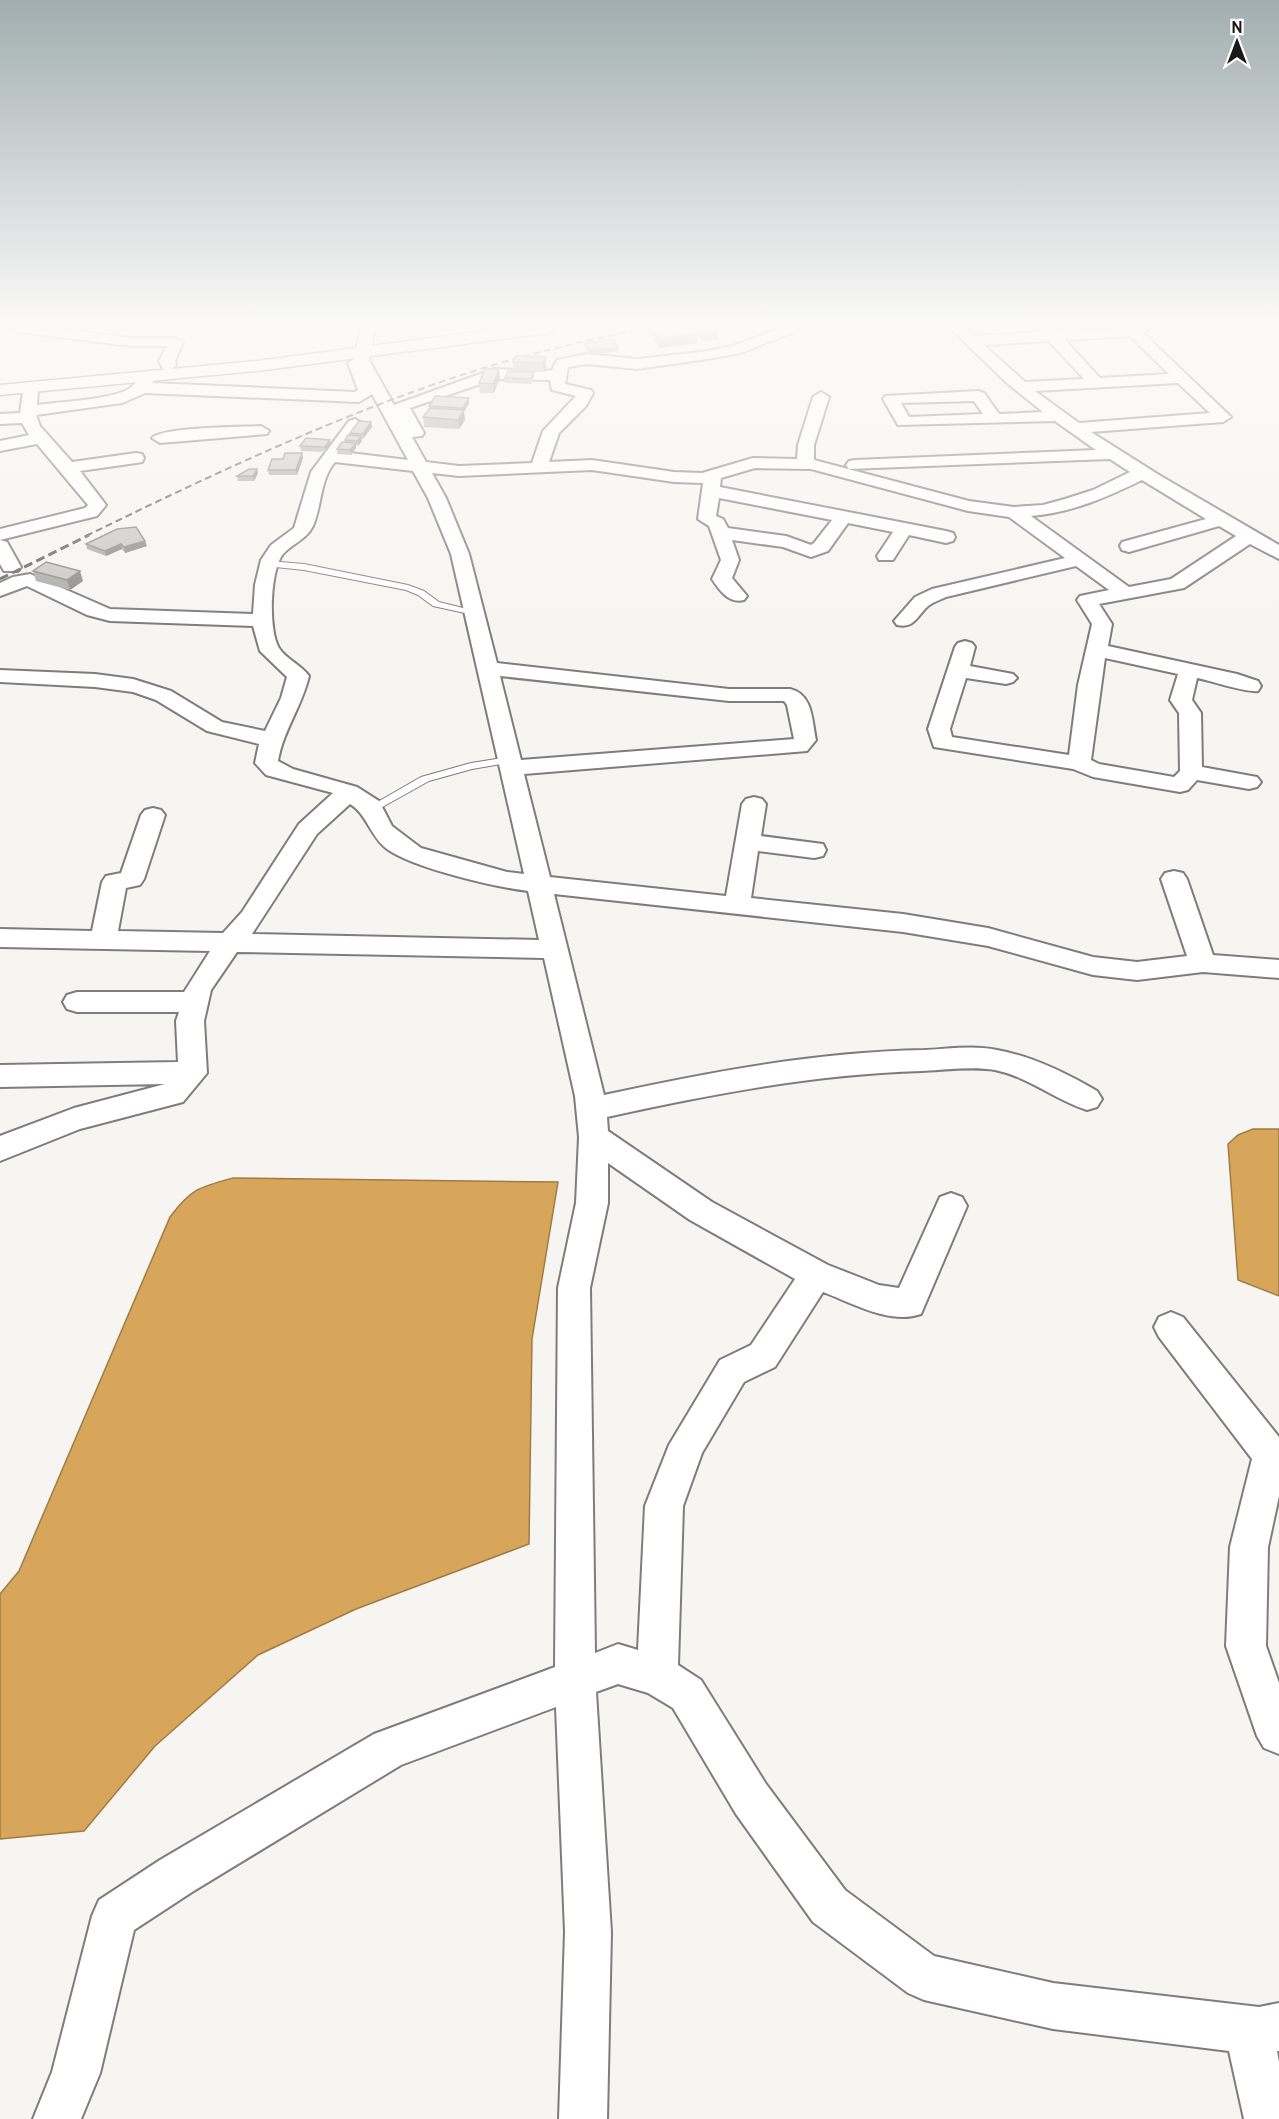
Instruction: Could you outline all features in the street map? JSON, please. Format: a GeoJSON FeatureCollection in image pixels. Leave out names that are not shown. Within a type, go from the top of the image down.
{"type":"FeatureCollection","features":[{"type":"Feature","properties":{"kind":"street"},"geometry":{"type":"LineString","coordinates":[[0,535],[91,512],[97,505],[32,427]]}},
{"type":"Feature","properties":{"kind":"street"},"geometry":{"type":"LineString","coordinates":[[160,438],[208,427]]}},
{"type":"Feature","properties":{"kind":"street"},"geometry":{"type":"LineString","coordinates":[[254,427],[261,431]]}},
{"type":"Feature","properties":{"kind":"street"},"geometry":{"type":"LineString","coordinates":[[353,427],[325,462],[315,484],[303,528],[274,553],[269,564],[264,584],[263,620],[268,646],[275,656],[298,676],[297,687],[288,710],[272,739],[266,763],[274,770],[349,792],[373,808],[381,829],[394,842],[412,854],[497,877],[538,884],[903,923],[977,935],[1093,966],[1137,971],[1203,963],[1279,969]]}},
{"type":"Feature","properties":{"kind":"street"},"geometry":{"type":"LineString","coordinates":[[406,427],[428,468]]}},
{"type":"Feature","properties":{"kind":"street"},"geometry":{"type":"LineString","coordinates":[[410,427],[460,554],[593,1123],[592,1203],[574,1288],[575,1680],[588,1932],[584,2119]]}},
{"type":"Feature","properties":{"kind":"street"},"geometry":{"type":"LineString","coordinates":[[539,466],[551,431],[555,427]]}},
{"type":"Feature","properties":{"kind":"street"},"geometry":{"type":"LineString","coordinates":[[805,464],[806,445],[812,427]]}},
{"type":"Feature","properties":{"kind":"street"},"geometry":{"type":"LineString","coordinates":[[1074,427],[1144,472],[1279,553]]}},
{"type":"Feature","properties":{"kind":"street"},"geometry":{"type":"LineString","coordinates":[[1077,429],[1103,427]]}},
{"type":"Feature","properties":{"kind":"street"},"geometry":{"type":"LineString","coordinates":[[0,446],[40,438]]}},
{"type":"Feature","properties":{"kind":"street"},"geometry":{"type":"LineString","coordinates":[[826,468],[1116,454]]}},
{"type":"Feature","properties":{"kind":"street"},"geometry":{"type":"LineString","coordinates":[[331,456],[428,468],[499,470],[539,466],[592,465],[674,477],[702,478],[712,483],[843,517],[946,537]]}},
{"type":"Feature","properties":{"kind":"street"},"geometry":{"type":"LineString","coordinates":[[68,468],[136,458]]}},
{"type":"Feature","properties":{"kind":"street"},"geometry":{"type":"LineString","coordinates":[[712,483],[753,462],[805,464],[968,506],[1014,512],[1043,510],[1071,503],[1099,494],[1144,472]]}},
{"type":"Feature","properties":{"kind":"street"},"geometry":{"type":"LineString","coordinates":[[712,483],[707,519],[717,523],[721,533],[730,560],[722,579],[737,596]]}},
{"type":"Feature","properties":{"kind":"street"},"geometry":{"type":"LineString","coordinates":[[1014,512],[1125,593]]}},
{"type":"Feature","properties":{"kind":"street"},"geometry":{"type":"LineString","coordinates":[[721,533],[786,542],[812,551],[821,547],[843,517]]}},
{"type":"Feature","properties":{"kind":"street"},"geometry":{"type":"LineString","coordinates":[[1129,546],[1222,520]]}},
{"type":"Feature","properties":{"kind":"street"},"geometry":{"type":"LineString","coordinates":[[886,556],[904,529]]}},
{"type":"Feature","properties":{"kind":"street"},"geometry":{"type":"LineString","coordinates":[[1079,763],[1089,685],[1102,624],[1087,600],[1177,585],[1255,539],[1279,536]]}},
{"type":"Feature","properties":{"kind":"street"},"geometry":{"type":"LineString","coordinates":[[0,546],[11,567]]}},
{"type":"Feature","properties":{"kind":"street"},"geometry":{"type":"LineString","coordinates":[[904,621],[922,601],[939,593],[1080,560]]}},
{"type":"Feature","properties":{"kind":"street"},"geometry":{"type":"LineString","coordinates":[[0,590],[20,581],[30,580],[94,611],[110,615],[263,620]]}},
{"type":"Feature","properties":{"kind":"street"},"geometry":{"type":"LineString","coordinates":[[965,647],[939,729],[942,742],[1079,763],[1093,770],[1180,785],[1191,772],[1190,713],[1181,700],[1189,670]]}},
{"type":"Feature","properties":{"kind":"street"},"geometry":{"type":"LineString","coordinates":[[1097,650],[1237,680],[1250,686]]}},
{"type":"Feature","properties":{"kind":"street"},"geometry":{"type":"LineString","coordinates":[[487,668],[729,695],[789,695],[798,704],[805,740],[799,746],[746,752],[510,764]]}},
{"type":"Feature","properties":{"kind":"street"},"geometry":{"type":"LineString","coordinates":[[958,670],[1006,678]]}},
{"type":"Feature","properties":{"kind":"street"},"geometry":{"type":"LineString","coordinates":[[0,676],[53,676],[150,690],[170,698],[199,719],[219,728],[272,739]]}},
{"type":"Feature","properties":{"kind":"street"},"geometry":{"type":"LineString","coordinates":[[1191,772],[1249,782]]}},
{"type":"Feature","properties":{"kind":"street"},"geometry":{"type":"LineString","coordinates":[[0,1149],[74,1119],[173,1094],[193,1073],[190,1021],[198,989],[229,943],[251,918],[308,829],[349,792]]}},
{"type":"Feature","properties":{"kind":"street"},"geometry":{"type":"LineString","coordinates":[[736,906],[754,804]]}},
{"type":"Feature","properties":{"kind":"street"},"geometry":{"type":"LineString","coordinates":[[103,941],[115,882],[131,879],[153,815]]}},
{"type":"Feature","properties":{"kind":"street"},"geometry":{"type":"LineString","coordinates":[[748,842],[814,850]]}},
{"type":"Feature","properties":{"kind":"street"},"geometry":{"type":"LineString","coordinates":[[1174,879],[1203,963]]}},
{"type":"Feature","properties":{"kind":"street"},"geometry":{"type":"LineString","coordinates":[[0,938],[554,949]]}},
{"type":"Feature","properties":{"kind":"street"},"geometry":{"type":"LineString","coordinates":[[77,1002],[195,1002]]}},
{"type":"Feature","properties":{"kind":"street"},"geometry":{"type":"LineString","coordinates":[[593,1123],[718,1081],[852,1062],[996,1060],[1058,1082],[1087,1099]]}},
{"type":"Feature","properties":{"kind":"street"},"geometry":{"type":"LineString","coordinates":[[0,1076],[193,1073]]}},
{"type":"Feature","properties":{"kind":"street"},"geometry":{"type":"LineString","coordinates":[[593,1123],[701,1211],[816,1275],[878,1299],[909,1304],[951,1206]]}},
{"type":"Feature","properties":{"kind":"street"},"geometry":{"type":"LineString","coordinates":[[657,1676],[664,1506],[687,1445],[732,1371],[763,1356],[816,1275]]}},
{"type":"Feature","properties":{"kind":"street"},"geometry":{"type":"LineString","coordinates":[[1171,1327],[1277,1460],[1267,1467],[1249,1547],[1246,1646],[1272,1721],[1279,1733]]}},
{"type":"Feature","properties":{"kind":"street"},"geometry":{"type":"LineString","coordinates":[[57,2119],[76,2073],[115,1916],[176,1876],[389,1749],[618,1664],[657,1676],[687,1694],[751,1799],[830,1906],[924,1977],[1053,2006],[1263,2028],[1268,2119]]}},
{"type":"Feature","properties":{"kind":"lane"},"geometry":{"type":"LineString","coordinates":[[269,564],[304,567],[408,588],[421,593],[436,604],[474,612]]}},
{"type":"Feature","properties":{"kind":"lane"},"geometry":{"type":"LineString","coordinates":[[373,808],[425,779],[471,766],[510,764]]}},
{"type":"Feature","properties":{"kind":"shaded area"},"geometry":{"type":"Polygon","coordinates":[[[1253,1129],[1279,1129],[1279,1296],[1238,1280],[1228,1144],[1238,1135],[1253,1129]]]}},
{"type":"Feature","properties":{"kind":"shaded area"},"geometry":{"type":"Polygon","coordinates":[[[233,1178],[558,1182],[532,1339],[529,1544],[356,1609],[258,1655],[155,1746],[84,1831],[0,1839],[0,1594],[19,1571],[170,1217],[184,1200],[197,1190],[233,1178]]]}},
{"type":"Feature","properties":{"kind":"building"},"geometry":{"type":"Polygon","coordinates":[[[355,427],[368,427],[363,434],[350,433],[355,427]]]}},
{"type":"Feature","properties":{"kind":"building"},"geometry":{"type":"Polygon","coordinates":[[[348,435],[361,436],[358,441],[345,440],[348,435]]]}},
{"type":"Feature","properties":{"kind":"building"},"geometry":{"type":"Polygon","coordinates":[[[306,438],[330,440],[325,447],[300,446],[306,438]]]}},
{"type":"Feature","properties":{"kind":"building"},"geometry":{"type":"Polygon","coordinates":[[[342,442],[356,443],[350,450],[337,449],[342,442]]]}},
{"type":"Feature","properties":{"kind":"building"},"geometry":{"type":"Polygon","coordinates":[[[285,453],[302,453],[296,470],[268,470],[272,459],[283,459],[285,453]]]}},
{"type":"Feature","properties":{"kind":"building"},"geometry":{"type":"Polygon","coordinates":[[[249,469],[257,469],[253,476],[237,476],[249,469]]]}},
{"type":"Feature","properties":{"kind":"building"},"geometry":{"type":"Polygon","coordinates":[[[136,527],[145,541],[124,547],[121,544],[105,551],[86,544],[117,529],[136,527]]]}},
{"type":"Feature","properties":{"kind":"building"},"geometry":{"type":"Polygon","coordinates":[[[46,562],[80,571],[67,580],[33,571],[46,562]]]}},
{"type":"Feature","properties":{"kind":"railway"},"geometry":{"type":"LineString","coordinates":[[86,536],[323,427]]}},
{"type":"Feature","properties":{"kind":"railway"},"geometry":{"type":"LineString","coordinates":[[0,579],[89,535]]}}]}
